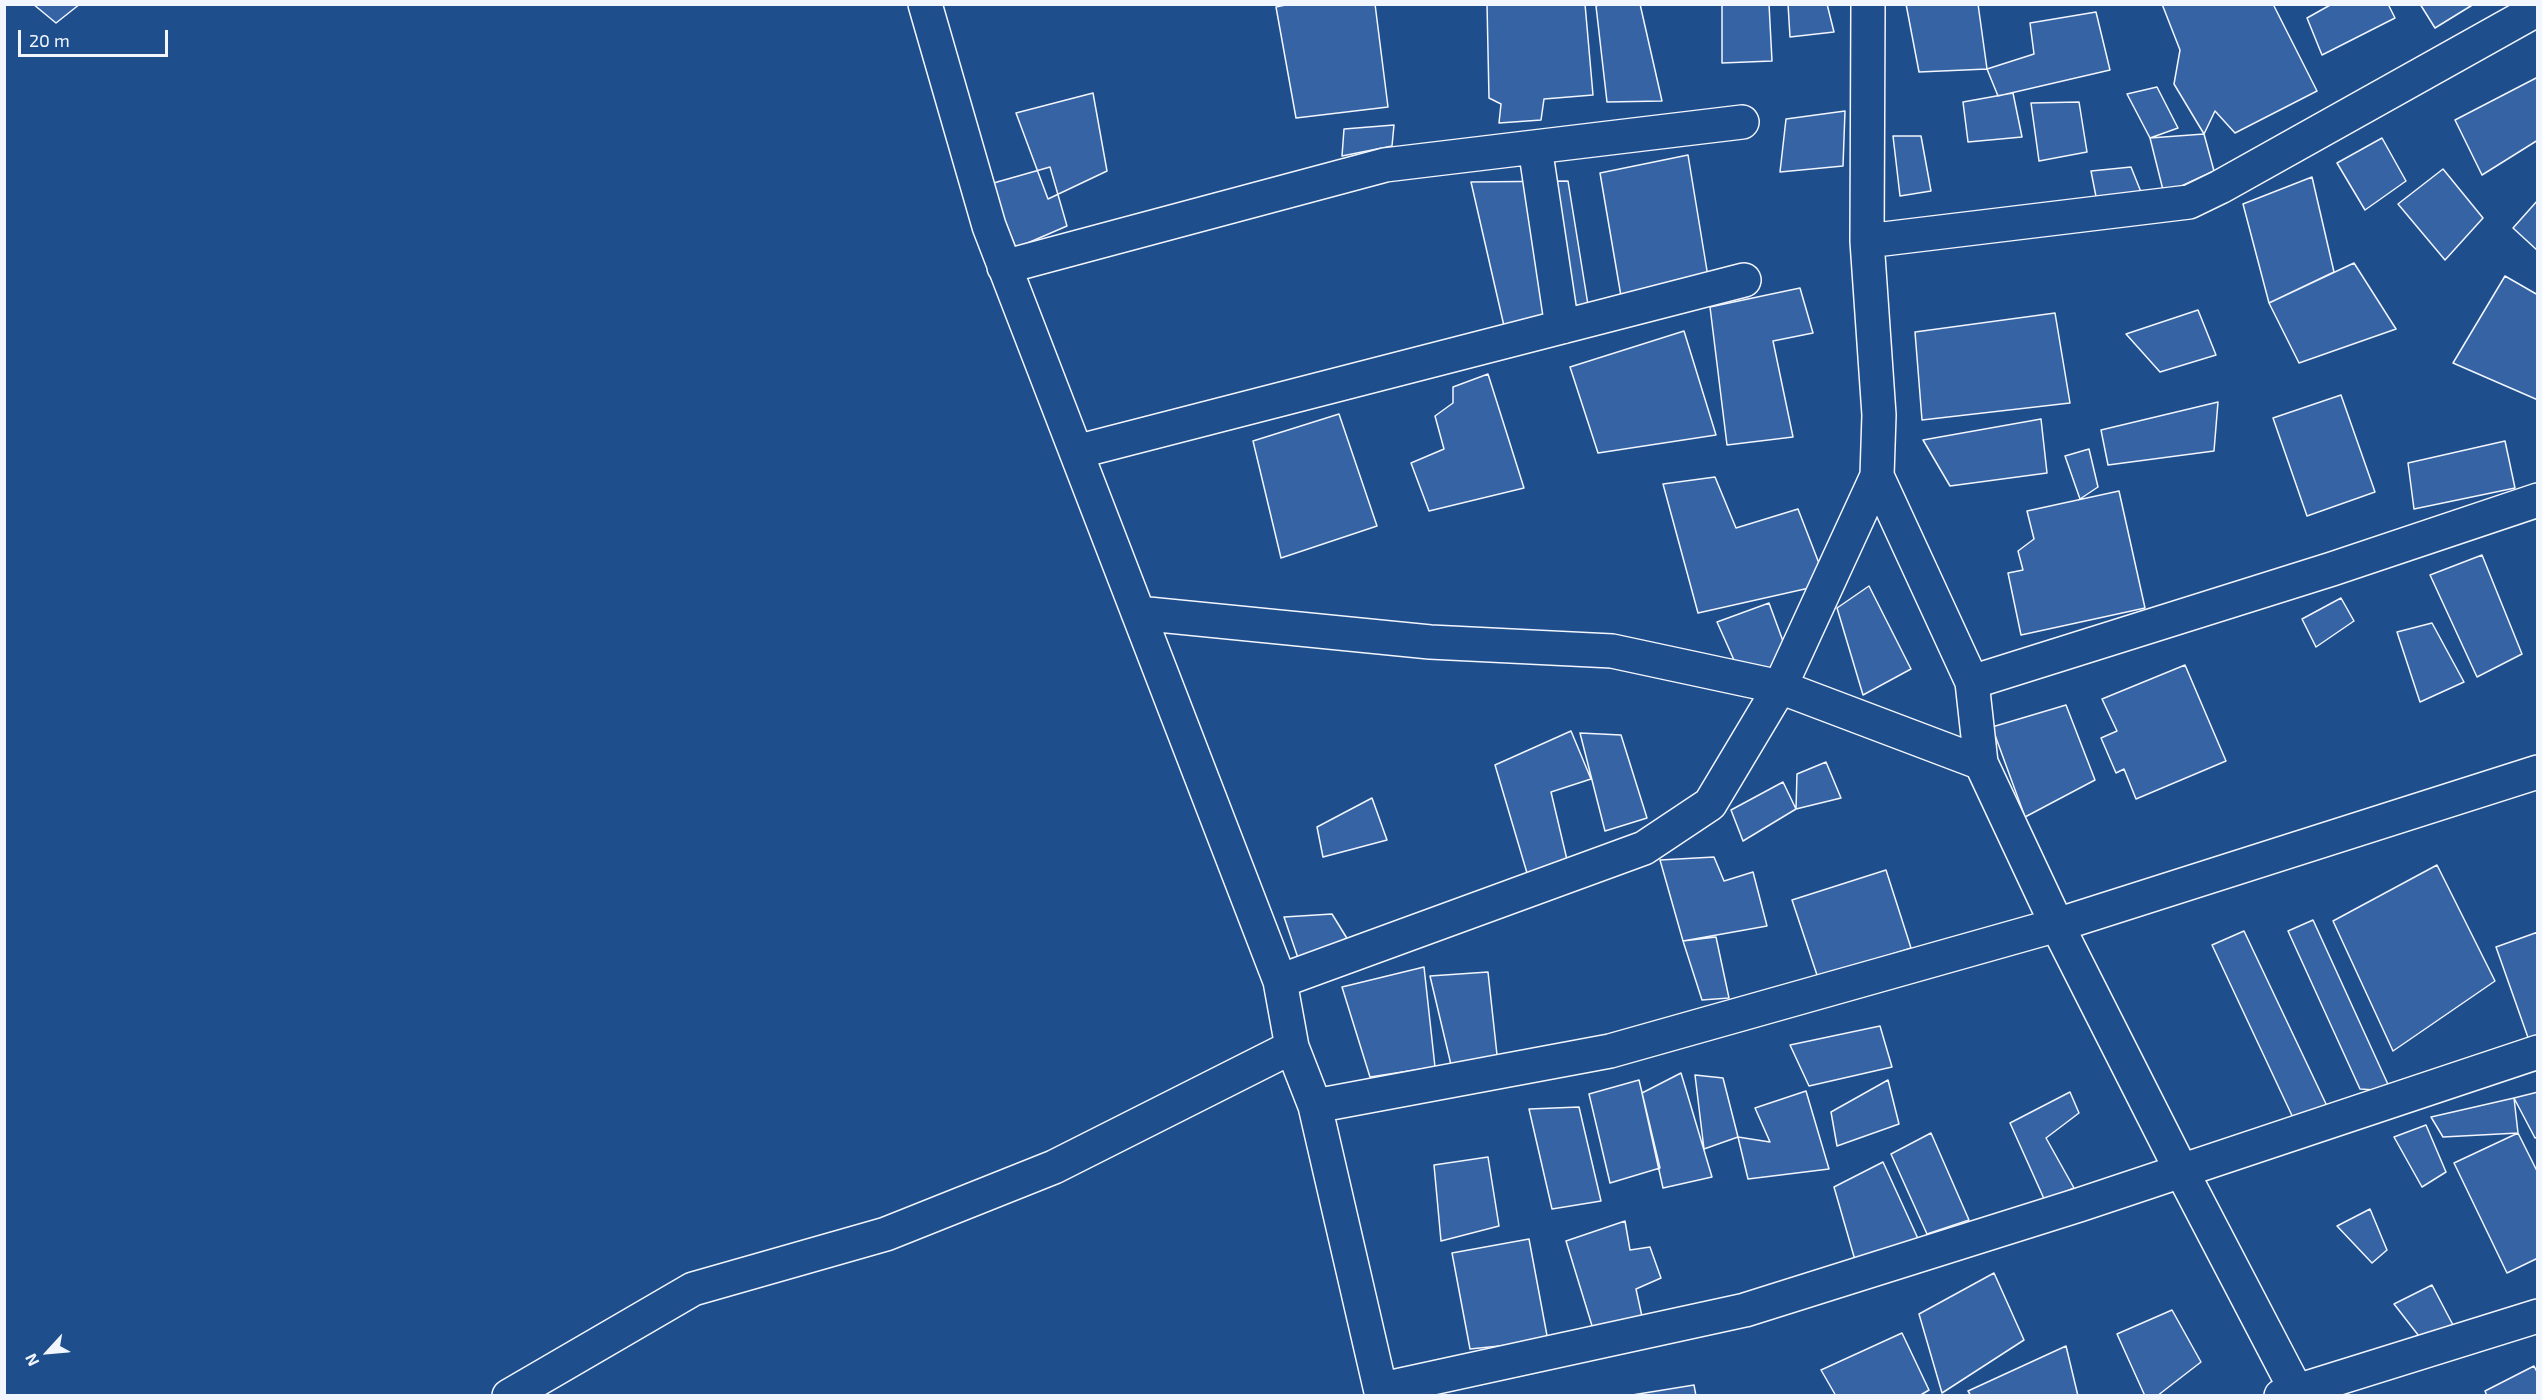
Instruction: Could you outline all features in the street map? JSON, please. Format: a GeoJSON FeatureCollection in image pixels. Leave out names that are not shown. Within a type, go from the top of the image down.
{"type":"FeatureCollection","features":[{"type":"Feature","properties":{"kind":"street"},"geometry":{"type":"LineString","coordinates":[[925,4],[989,226],[1280,981],[1292,1047],[1315,1106],[1382,1392],[1745,1310],[2068,1208],[2538,1052]]}},
{"type":"Feature","properties":{"kind":"street"},"geometry":{"type":"LineString","coordinates":[[1280,981],[1644,848],[1710,804],[1780,687],[1877,476],[1879,415],[1867,241],[1868,4]]}},
{"type":"Feature","properties":{"kind":"street"},"geometry":{"type":"LineString","coordinates":[[1867,241],[2189,202],[2231,182],[2538,9]]}},
{"type":"Feature","properties":{"kind":"street"},"geometry":{"type":"LineString","coordinates":[[1004,267],[1385,165],[1742,122]]}},
{"type":"Feature","properties":{"kind":"street"},"geometry":{"type":"LineString","coordinates":[[1535,147],[1562,327]]}},
{"type":"Feature","properties":{"kind":"street"},"geometry":{"type":"LineString","coordinates":[[1076,452],[1744,280]]}},
{"type":"Feature","properties":{"kind":"street"},"geometry":{"type":"LineString","coordinates":[[1877,476],[1972,682],[1981,763],[2057,925],[2292,1394],[2538,1316]]}},
{"type":"Feature","properties":{"kind":"street"},"geometry":{"type":"LineString","coordinates":[[1972,682],[2332,569],[2538,500]]}},
{"type":"Feature","properties":{"kind":"street"},"geometry":{"type":"LineString","coordinates":[[1138,613],[1430,642],[1612,651],[1780,687],[1981,763]]}},
{"type":"Feature","properties":{"kind":"street"},"geometry":{"type":"LineString","coordinates":[[1315,1106],[1610,1051],[2057,925],[2538,772]]}},
{"type":"Feature","properties":{"kind":"street"},"geometry":{"type":"LineString","coordinates":[[509,1395],[693,1289],[886,1234],[1054,1167],[1292,1047]]}},
{"type":"Feature","properties":{"kind":"building"},"geometry":{"type":"Polygon","coordinates":[[[33,4],[80,4],[56,23],[33,4]]]}},
{"type":"Feature","properties":{"kind":"building"},"geometry":{"type":"Polygon","coordinates":[[[1290,4],[1375,4],[1388,107],[1296,118],[1276,7],[1290,4]]]}},
{"type":"Feature","properties":{"kind":"building"},"geometry":{"type":"Polygon","coordinates":[[[1487,4],[1585,4],[1593,95],[1544,99],[1541,120],[1499,123],[1501,104],[1489,98],[1487,4]]]}},
{"type":"Feature","properties":{"kind":"building"},"geometry":{"type":"Polygon","coordinates":[[[1640,4],[1662,101],[1607,102],[1596,6],[1640,4]]]}},
{"type":"Feature","properties":{"kind":"building"},"geometry":{"type":"Polygon","coordinates":[[[1722,4],[1769,4],[1772,61],[1722,63],[1722,4]]]}},
{"type":"Feature","properties":{"kind":"building"},"geometry":{"type":"Polygon","coordinates":[[[1788,4],[1827,4],[1834,32],[1790,37],[1788,4]]]}},
{"type":"Feature","properties":{"kind":"building"},"geometry":{"type":"Polygon","coordinates":[[[1906,4],[1978,4],[1987,69],[1919,72],[1906,4]]]}},
{"type":"Feature","properties":{"kind":"building"},"geometry":{"type":"Polygon","coordinates":[[[2162,4],[2273,4],[2317,91],[2235,133],[2215,111],[2204,134],[2174,84],[2180,50],[2162,4]]]}},
{"type":"Feature","properties":{"kind":"building"},"geometry":{"type":"Polygon","coordinates":[[[2332,4],[2388,4],[2395,18],[2322,55],[2307,18],[2332,4]]]}},
{"type":"Feature","properties":{"kind":"building"},"geometry":{"type":"Polygon","coordinates":[[[2420,4],[2474,4],[2435,28],[2420,4]]]}},
{"type":"Feature","properties":{"kind":"building"},"geometry":{"type":"Polygon","coordinates":[[[2096,12],[2110,70],[1998,96],[1987,69],[2034,54],[2030,23],[2096,12]]]}},
{"type":"Feature","properties":{"kind":"building"},"geometry":{"type":"Polygon","coordinates":[[[2538,77],[2538,140],[2482,175],[2455,120],[2538,77]]]}},
{"type":"Feature","properties":{"kind":"building"},"geometry":{"type":"Polygon","coordinates":[[[2157,87],[2178,128],[2150,138],[2127,94],[2157,87]]]}},
{"type":"Feature","properties":{"kind":"building"},"geometry":{"type":"Polygon","coordinates":[[[1093,93],[1107,171],[1048,199],[1016,113],[1093,93]]]}},
{"type":"Feature","properties":{"kind":"building"},"geometry":{"type":"Polygon","coordinates":[[[2013,93],[2022,137],[1968,142],[1963,102],[2013,93]]]}},
{"type":"Feature","properties":{"kind":"building"},"geometry":{"type":"Polygon","coordinates":[[[2079,102],[2087,152],[2039,161],[2031,103],[2079,102]]]}},
{"type":"Feature","properties":{"kind":"building"},"geometry":{"type":"Polygon","coordinates":[[[1845,111],[1843,166],[1780,172],[1786,119],[1845,111]]]}},
{"type":"Feature","properties":{"kind":"building"},"geometry":{"type":"Polygon","coordinates":[[[1394,125],[1392,146],[1342,156],[1344,129],[1394,125]]]}},
{"type":"Feature","properties":{"kind":"building"},"geometry":{"type":"Polygon","coordinates":[[[2204,134],[2214,171],[2164,194],[2150,138],[2204,134]]]}},
{"type":"Feature","properties":{"kind":"building"},"geometry":{"type":"Polygon","coordinates":[[[1893,136],[1921,136],[1931,191],[1900,196],[1893,136]]]}},
{"type":"Feature","properties":{"kind":"building"},"geometry":{"type":"Polygon","coordinates":[[[2382,138],[2406,181],[2365,210],[2337,163],[2382,138]]]}},
{"type":"Feature","properties":{"kind":"building"},"geometry":{"type":"Polygon","coordinates":[[[1688,155],[1710,289],[1622,302],[1600,173],[1688,155]]]}},
{"type":"Feature","properties":{"kind":"building"},"geometry":{"type":"Polygon","coordinates":[[[1050,167],[1067,226],[1016,248],[990,184],[1050,167]]]}},
{"type":"Feature","properties":{"kind":"building"},"geometry":{"type":"Polygon","coordinates":[[[2131,167],[2143,197],[2099,212],[2091,171],[2131,167]]]}},
{"type":"Feature","properties":{"kind":"building"},"geometry":{"type":"Polygon","coordinates":[[[2443,169],[2483,218],[2445,260],[2398,204],[2443,169]]]}},
{"type":"Feature","properties":{"kind":"building"},"geometry":{"type":"Polygon","coordinates":[[[2312,177],[2334,272],[2269,303],[2243,204],[2312,177]]]}},
{"type":"Feature","properties":{"kind":"building"},"geometry":{"type":"Polygon","coordinates":[[[1568,181],[1589,311],[1504,326],[1471,182],[1568,181]]]}},
{"type":"Feature","properties":{"kind":"building"},"geometry":{"type":"Polygon","coordinates":[[[2538,200],[2538,251],[2513,228],[2538,200]]]}},
{"type":"Feature","properties":{"kind":"building"},"geometry":{"type":"Polygon","coordinates":[[[2354,263],[2396,329],[2299,363],[2269,303],[2354,263]]]}},
{"type":"Feature","properties":{"kind":"building"},"geometry":{"type":"Polygon","coordinates":[[[2505,276],[2538,295],[2538,400],[2453,363],[2505,276]]]}},
{"type":"Feature","properties":{"kind":"building"},"geometry":{"type":"Polygon","coordinates":[[[1800,288],[1813,333],[1773,341],[1793,437],[1727,445],[1710,307],[1800,288]]]}},
{"type":"Feature","properties":{"kind":"building"},"geometry":{"type":"Polygon","coordinates":[[[2198,310],[2216,355],[2160,372],[2126,334],[2198,310]]]}},
{"type":"Feature","properties":{"kind":"building"},"geometry":{"type":"Polygon","coordinates":[[[2055,313],[2070,403],[1922,420],[1915,332],[2055,313]]]}},
{"type":"Feature","properties":{"kind":"building"},"geometry":{"type":"Polygon","coordinates":[[[1684,331],[1716,435],[1598,453],[1570,367],[1684,331]]]}},
{"type":"Feature","properties":{"kind":"building"},"geometry":{"type":"Polygon","coordinates":[[[1488,374],[1524,488],[1429,511],[1411,463],[1444,449],[1435,416],[1453,403],[1453,387],[1488,374]]]}},
{"type":"Feature","properties":{"kind":"building"},"geometry":{"type":"Polygon","coordinates":[[[2341,395],[2375,492],[2307,516],[2273,418],[2341,395]]]}},
{"type":"Feature","properties":{"kind":"building"},"geometry":{"type":"Polygon","coordinates":[[[2218,402],[2214,451],[2108,465],[2101,430],[2218,402]]]}},
{"type":"Feature","properties":{"kind":"building"},"geometry":{"type":"Polygon","coordinates":[[[1339,414],[1377,526],[1281,558],[1253,441],[1339,414]]]}},
{"type":"Feature","properties":{"kind":"building"},"geometry":{"type":"Polygon","coordinates":[[[2041,419],[2047,473],[1950,486],[1923,440],[2041,419]]]}},
{"type":"Feature","properties":{"kind":"building"},"geometry":{"type":"Polygon","coordinates":[[[2505,441],[2515,488],[2414,509],[2408,463],[2505,441]]]}},
{"type":"Feature","properties":{"kind":"building"},"geometry":{"type":"Polygon","coordinates":[[[2089,449],[2098,487],[2080,499],[2065,456],[2089,449]]]}},
{"type":"Feature","properties":{"kind":"building"},"geometry":{"type":"Polygon","coordinates":[[[1715,477],[1736,528],[1798,509],[1827,584],[1698,613],[1663,484],[1715,477]]]}},
{"type":"Feature","properties":{"kind":"building"},"geometry":{"type":"Polygon","coordinates":[[[2119,491],[2145,608],[2021,635],[2008,573],[2023,570],[2018,551],[2034,539],[2027,511],[2119,491]]]}},
{"type":"Feature","properties":{"kind":"building"},"geometry":{"type":"Polygon","coordinates":[[[2482,555],[2522,654],[2477,677],[2430,575],[2482,555]]]}},
{"type":"Feature","properties":{"kind":"building"},"geometry":{"type":"Polygon","coordinates":[[[1869,586],[1911,669],[1863,695],[1837,608],[1869,586]]]}},
{"type":"Feature","properties":{"kind":"building"},"geometry":{"type":"Polygon","coordinates":[[[2341,598],[2354,621],[2316,647],[2302,619],[2341,598]]]}},
{"type":"Feature","properties":{"kind":"building"},"geometry":{"type":"Polygon","coordinates":[[[1769,603],[1791,663],[1742,678],[1717,622],[1769,603]]]}},
{"type":"Feature","properties":{"kind":"building"},"geometry":{"type":"Polygon","coordinates":[[[2432,623],[2464,682],[2420,702],[2397,632],[2432,623]]]}},
{"type":"Feature","properties":{"kind":"building"},"geometry":{"type":"Polygon","coordinates":[[[2185,665],[2226,761],[2136,799],[2124,769],[2116,773],[2101,738],[2117,731],[2102,699],[2185,665]]]}},
{"type":"Feature","properties":{"kind":"building"},"geometry":{"type":"Polygon","coordinates":[[[2066,705],[2095,780],[2025,817],[1992,727],[2066,705]]]}},
{"type":"Feature","properties":{"kind":"building"},"geometry":{"type":"Polygon","coordinates":[[[1571,731],[1591,779],[1551,792],[1568,864],[1527,873],[1495,765],[1571,731]]]}},
{"type":"Feature","properties":{"kind":"building"},"geometry":{"type":"Polygon","coordinates":[[[1580,733],[1621,735],[1647,818],[1605,831],[1580,733]]]}},
{"type":"Feature","properties":{"kind":"building"},"geometry":{"type":"Polygon","coordinates":[[[1826,762],[1841,798],[1796,809],[1797,774],[1826,762]]]}},
{"type":"Feature","properties":{"kind":"building"},"geometry":{"type":"Polygon","coordinates":[[[1783,782],[1796,809],[1743,841],[1731,810],[1783,782]]]}},
{"type":"Feature","properties":{"kind":"building"},"geometry":{"type":"Polygon","coordinates":[[[1372,798],[1387,840],[1323,857],[1317,827],[1372,798]]]}},
{"type":"Feature","properties":{"kind":"building"},"geometry":{"type":"Polygon","coordinates":[[[1714,857],[1724,881],[1753,872],[1767,926],[1683,941],[1660,860],[1714,857]]]}},
{"type":"Feature","properties":{"kind":"building"},"geometry":{"type":"Polygon","coordinates":[[[2437,865],[2495,981],[2393,1051],[2333,921],[2437,865]]]}},
{"type":"Feature","properties":{"kind":"building"},"geometry":{"type":"Polygon","coordinates":[[[1886,870],[1911,948],[1818,978],[1792,900],[1886,870]]]}},
{"type":"Feature","properties":{"kind":"building"},"geometry":{"type":"Polygon","coordinates":[[[1332,914],[1348,940],[1298,958],[1284,917],[1332,914]]]}},
{"type":"Feature","properties":{"kind":"building"},"geometry":{"type":"Polygon","coordinates":[[[2313,920],[2391,1091],[2360,1089],[2288,931],[2313,920]]]}},
{"type":"Feature","properties":{"kind":"building"},"geometry":{"type":"Polygon","coordinates":[[[2244,931],[2327,1106],[2295,1122],[2212,945],[2244,931]]]}},
{"type":"Feature","properties":{"kind":"building"},"geometry":{"type":"Polygon","coordinates":[[[2538,932],[2538,1043],[2531,1046],[2496,947],[2538,932]]]}},
{"type":"Feature","properties":{"kind":"building"},"geometry":{"type":"Polygon","coordinates":[[[1716,937],[1729,998],[1702,1000],[1683,941],[1716,937]]]}},
{"type":"Feature","properties":{"kind":"building"},"geometry":{"type":"Polygon","coordinates":[[[1424,967],[1435,1067],[1370,1077],[1342,987],[1424,967]]]}},
{"type":"Feature","properties":{"kind":"building"},"geometry":{"type":"Polygon","coordinates":[[[1488,972],[1498,1064],[1452,1069],[1430,976],[1488,972]]]}},
{"type":"Feature","properties":{"kind":"building"},"geometry":{"type":"Polygon","coordinates":[[[1880,1026],[1892,1067],[1809,1086],[1790,1045],[1880,1026]]]}},
{"type":"Feature","properties":{"kind":"building"},"geometry":{"type":"Polygon","coordinates":[[[1681,1073],[1712,1177],[1663,1188],[1642,1093],[1681,1073]]]}},
{"type":"Feature","properties":{"kind":"building"},"geometry":{"type":"Polygon","coordinates":[[[1695,1075],[1723,1078],[1738,1137],[1704,1149],[1695,1075]]]}},
{"type":"Feature","properties":{"kind":"building"},"geometry":{"type":"Polygon","coordinates":[[[1639,1080],[1660,1168],[1610,1183],[1589,1094],[1639,1080]]]}},
{"type":"Feature","properties":{"kind":"building"},"geometry":{"type":"Polygon","coordinates":[[[1888,1080],[1899,1124],[1837,1146],[1831,1112],[1888,1080]]]}},
{"type":"Feature","properties":{"kind":"building"},"geometry":{"type":"Polygon","coordinates":[[[1806,1091],[1829,1169],[1748,1179],[1738,1137],[1770,1142],[1755,1108],[1806,1091]]]}},
{"type":"Feature","properties":{"kind":"building"},"geometry":{"type":"Polygon","coordinates":[[[2070,1092],[2079,1113],[2046,1138],[2074,1188],[2045,1201],[2010,1123],[2070,1092]]]}},
{"type":"Feature","properties":{"kind":"building"},"geometry":{"type":"Polygon","coordinates":[[[2538,1092],[2538,1137],[2535,1138],[2514,1098],[2538,1092]]]}},
{"type":"Feature","properties":{"kind":"building"},"geometry":{"type":"Polygon","coordinates":[[[2514,1098],[2518,1133],[2443,1137],[2431,1117],[2514,1098]]]}},
{"type":"Feature","properties":{"kind":"building"},"geometry":{"type":"Polygon","coordinates":[[[1579,1107],[1601,1201],[1552,1209],[1529,1109],[1579,1107]]]}},
{"type":"Feature","properties":{"kind":"building"},"geometry":{"type":"Polygon","coordinates":[[[2426,1125],[2446,1172],[2422,1187],[2394,1137],[2426,1125]]]}},
{"type":"Feature","properties":{"kind":"building"},"geometry":{"type":"Polygon","coordinates":[[[1931,1133],[1969,1220],[1927,1234],[1891,1154],[1931,1133]]]}},
{"type":"Feature","properties":{"kind":"building"},"geometry":{"type":"Polygon","coordinates":[[[2518,1133],[2538,1173],[2538,1258],[2507,1273],[2454,1163],[2518,1133]]]}},
{"type":"Feature","properties":{"kind":"building"},"geometry":{"type":"Polygon","coordinates":[[[1488,1157],[1499,1226],[1441,1241],[1434,1165],[1488,1157]]]}},
{"type":"Feature","properties":{"kind":"building"},"geometry":{"type":"Polygon","coordinates":[[[1883,1162],[1925,1254],[1857,1267],[1834,1187],[1883,1162]]]}},
{"type":"Feature","properties":{"kind":"building"},"geometry":{"type":"Polygon","coordinates":[[[2370,1209],[2387,1250],[2372,1263],[2337,1226],[2370,1209]]]}},
{"type":"Feature","properties":{"kind":"building"},"geometry":{"type":"Polygon","coordinates":[[[1625,1221],[1630,1250],[1650,1247],[1661,1278],[1636,1289],[1643,1321],[1593,1329],[1566,1241],[1625,1221]]]}},
{"type":"Feature","properties":{"kind":"building"},"geometry":{"type":"Polygon","coordinates":[[[1529,1239],[1548,1341],[1470,1349],[1452,1253],[1529,1239]]]}},
{"type":"Feature","properties":{"kind":"building"},"geometry":{"type":"Polygon","coordinates":[[[1994,1273],[2024,1340],[1942,1393],[1919,1314],[1994,1273]]]}},
{"type":"Feature","properties":{"kind":"building"},"geometry":{"type":"Polygon","coordinates":[[[2432,1285],[2453,1325],[2422,1340],[2394,1304],[2432,1285]]]}},
{"type":"Feature","properties":{"kind":"building"},"geometry":{"type":"Polygon","coordinates":[[[2172,1310],[2201,1362],[2157,1396],[2145,1396],[2117,1334],[2172,1310]]]}},
{"type":"Feature","properties":{"kind":"building"},"geometry":{"type":"Polygon","coordinates":[[[1902,1333],[1929,1390],[1919,1396],[1836,1396],[1821,1370],[1902,1333]]]}},
{"type":"Feature","properties":{"kind":"building"},"geometry":{"type":"Polygon","coordinates":[[[2066,1346],[2078,1396],[1971,1396],[1968,1391],[2066,1346]]]}},
{"type":"Feature","properties":{"kind":"building"},"geometry":{"type":"Polygon","coordinates":[[[2534,1366],[2538,1374],[2538,1396],[2487,1396],[2485,1391],[2534,1366]]]}},
{"type":"Feature","properties":{"kind":"building"},"geometry":{"type":"Polygon","coordinates":[[[1694,1385],[1696,1396],[1626,1396],[1694,1385]]]}}]}
